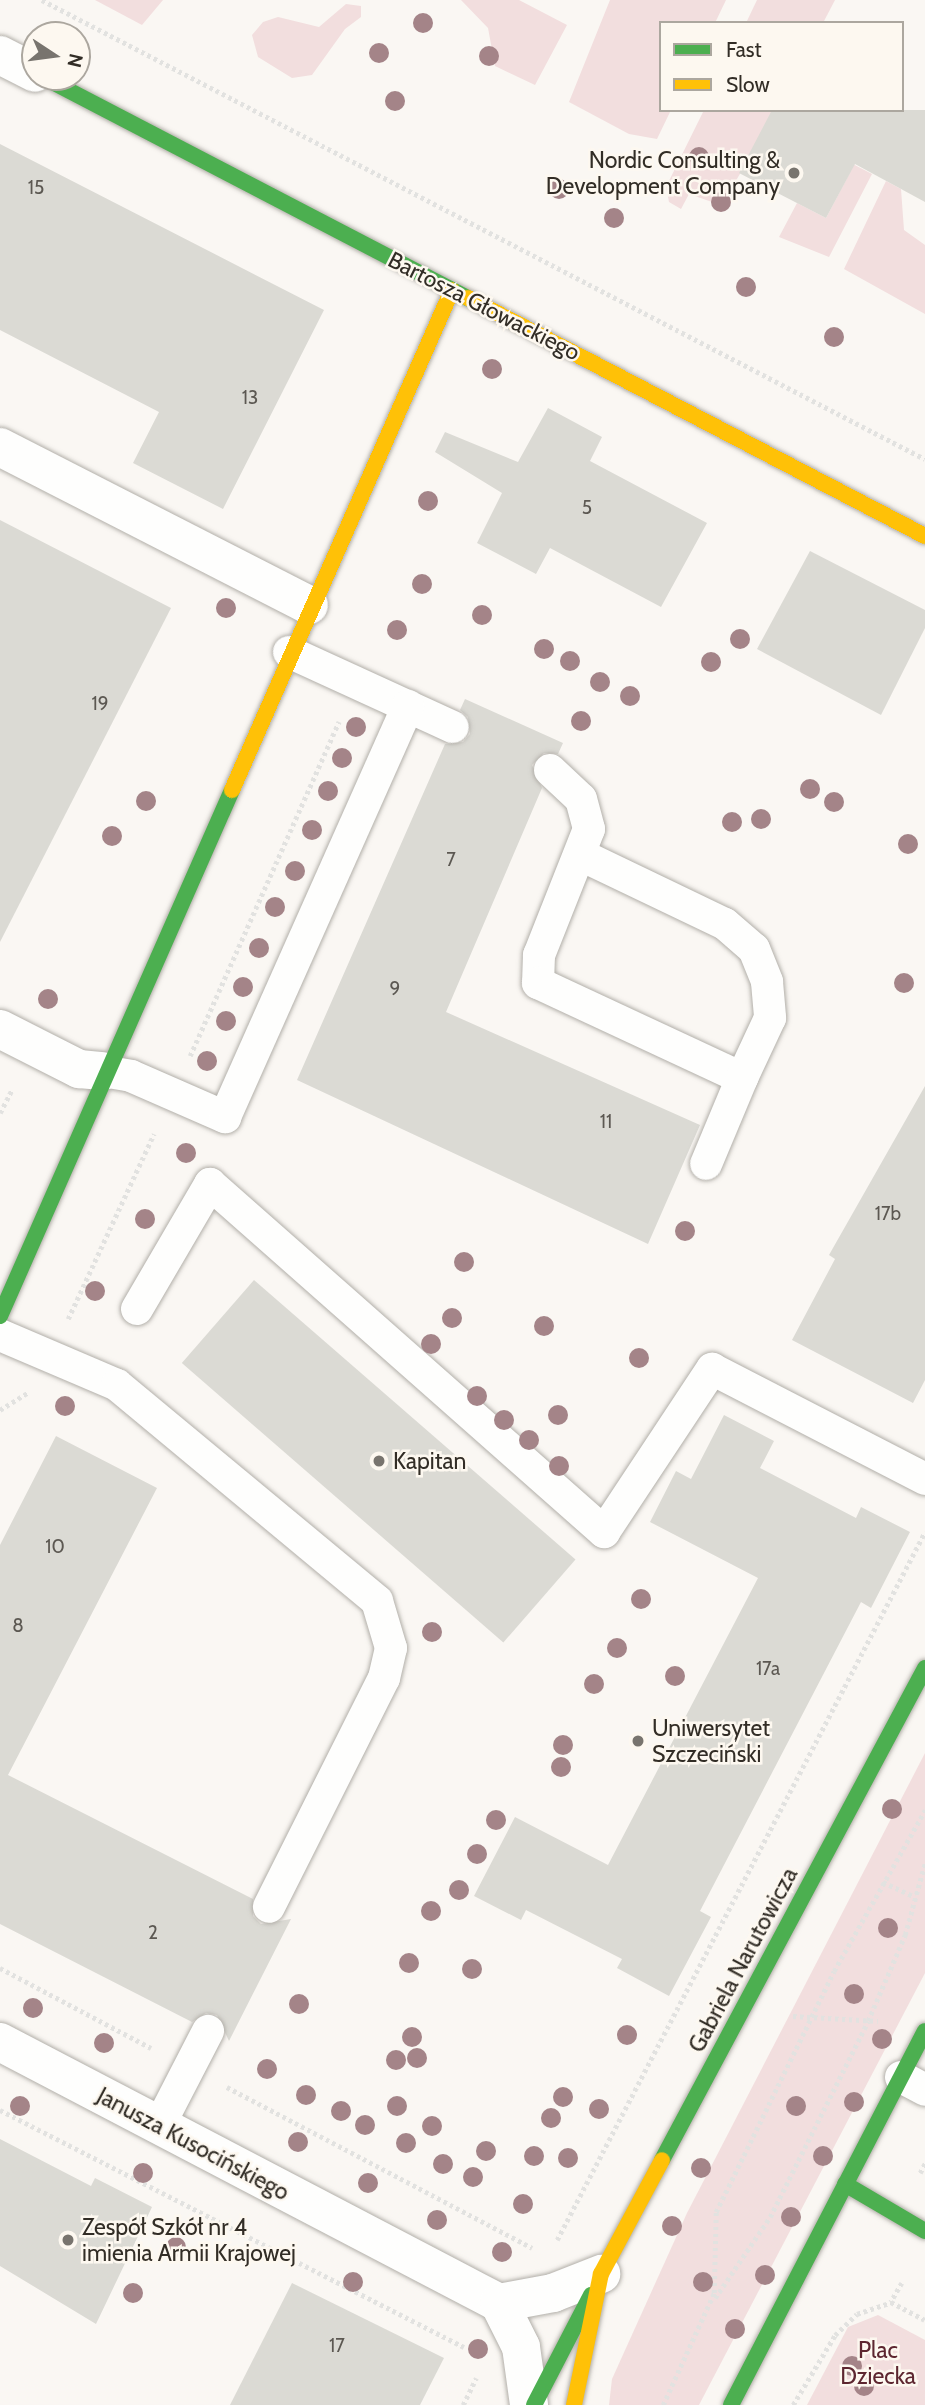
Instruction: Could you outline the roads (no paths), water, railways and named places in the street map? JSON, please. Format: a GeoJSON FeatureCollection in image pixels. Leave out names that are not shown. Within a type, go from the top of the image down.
{"type":"FeatureCollection","features":[{"type":"Feature","properties":{"kind":"street"},"geometry":{"type":"LineString","coordinates":[[0,55],[21,66]]}},
{"type":"Feature","properties":{"kind":"street","name":"Bartosza Głowackiego"},"geometry":{"type":"LineString","coordinates":[[70,91],[925,536]]}},
{"type":"Feature","properties":{"kind":"street"},"geometry":{"type":"LineString","coordinates":[[0,1316],[103,1071],[452,290]]}},
{"type":"Feature","properties":{"kind":"street"},"geometry":{"type":"LineString","coordinates":[[0,447],[309,606]]}},
{"type":"Feature","properties":{"kind":"street"},"geometry":{"type":"LineString","coordinates":[[0,1029],[79,1069],[103,1071]]}},
{"type":"Feature","properties":{"kind":"street","name":"Gabriela Narutowicza"},"geometry":{"type":"LineString","coordinates":[[531,2405],[925,1668]]}},
{"type":"Feature","properties":{"kind":"street"},"geometry":{"type":"LineString","coordinates":[[731,2405],[845,2184],[913,2083],[925,2031]]}},
{"type":"Feature","properties":{"kind":"street","name":"Janusza Kusocińskiego"},"geometry":{"type":"LineString","coordinates":[[0,2042],[499,2303]]}},
{"type":"Feature","properties":{"kind":"street"},"geometry":{"type":"LineString","coordinates":[[845,2184],[925,2231]]}},
{"type":"Feature","properties":{"kind":"street"},"geometry":{"type":"LineString","coordinates":[[531,2405],[521,2347],[499,2303],[554,2293],[601,2274]]}},
{"type":"Feature","properties":{"kind":"street","name":"Gabriela Narutowicza"},"geometry":{"type":"LineString","coordinates":[[574,2405],[601,2274]]}},
{"type":"Feature","properties":{"kind":"lane"},"geometry":{"type":"LineString","coordinates":[[289,652],[453,727]]}},
{"type":"Feature","properties":{"kind":"lane"},"geometry":{"type":"LineString","coordinates":[[103,1071],[172,1094],[225,1118],[408,706]]}},
{"type":"Feature","properties":{"kind":"lane"},"geometry":{"type":"LineString","coordinates":[[550,771],[581,799],[589,829],[583,856],[539,955],[538,983],[741,1078]]}},
{"type":"Feature","properties":{"kind":"lane"},"geometry":{"type":"LineString","coordinates":[[583,856],[725,924],[754,949],[767,982],[770,1018],[741,1078],[706,1164]]}},
{"type":"Feature","properties":{"kind":"lane"},"geometry":{"type":"LineString","coordinates":[[137,1309],[210,1184],[604,1532],[712,1369],[925,1479]]}},
{"type":"Feature","properties":{"kind":"lane"},"geometry":{"type":"LineString","coordinates":[[0,1335],[117,1385],[377,1601],[390,1629],[384,1678],[269,1907]]}},
{"type":"Feature","properties":{"kind":"lane"},"geometry":{"type":"LineString","coordinates":[[159,2126],[208,2031]]}},
{"type":"Feature","properties":{"kind":"place","name":"Nordic Consulting & Development Company"},"geometry":{"type":"Point","coordinates":[794,173]}},
{"type":"Feature","properties":{"kind":"place","name":"Kapitan"},"geometry":{"type":"Point","coordinates":[379,1461]}},
{"type":"Feature","properties":{"kind":"place","name":"Uniwersytet Szczeciński"},"geometry":{"type":"Point","coordinates":[638,1741]}},
{"type":"Feature","properties":{"kind":"place","name":"Zespół Szkół nr 4 imienia Armii Krajowej"},"geometry":{"type":"Point","coordinates":[68,2240]}},
{"type":"Feature","properties":{"kind":"park label","name":"Plac Dziecka"},"geometry":{"type":"Point","coordinates":[878,2363]}}]}
